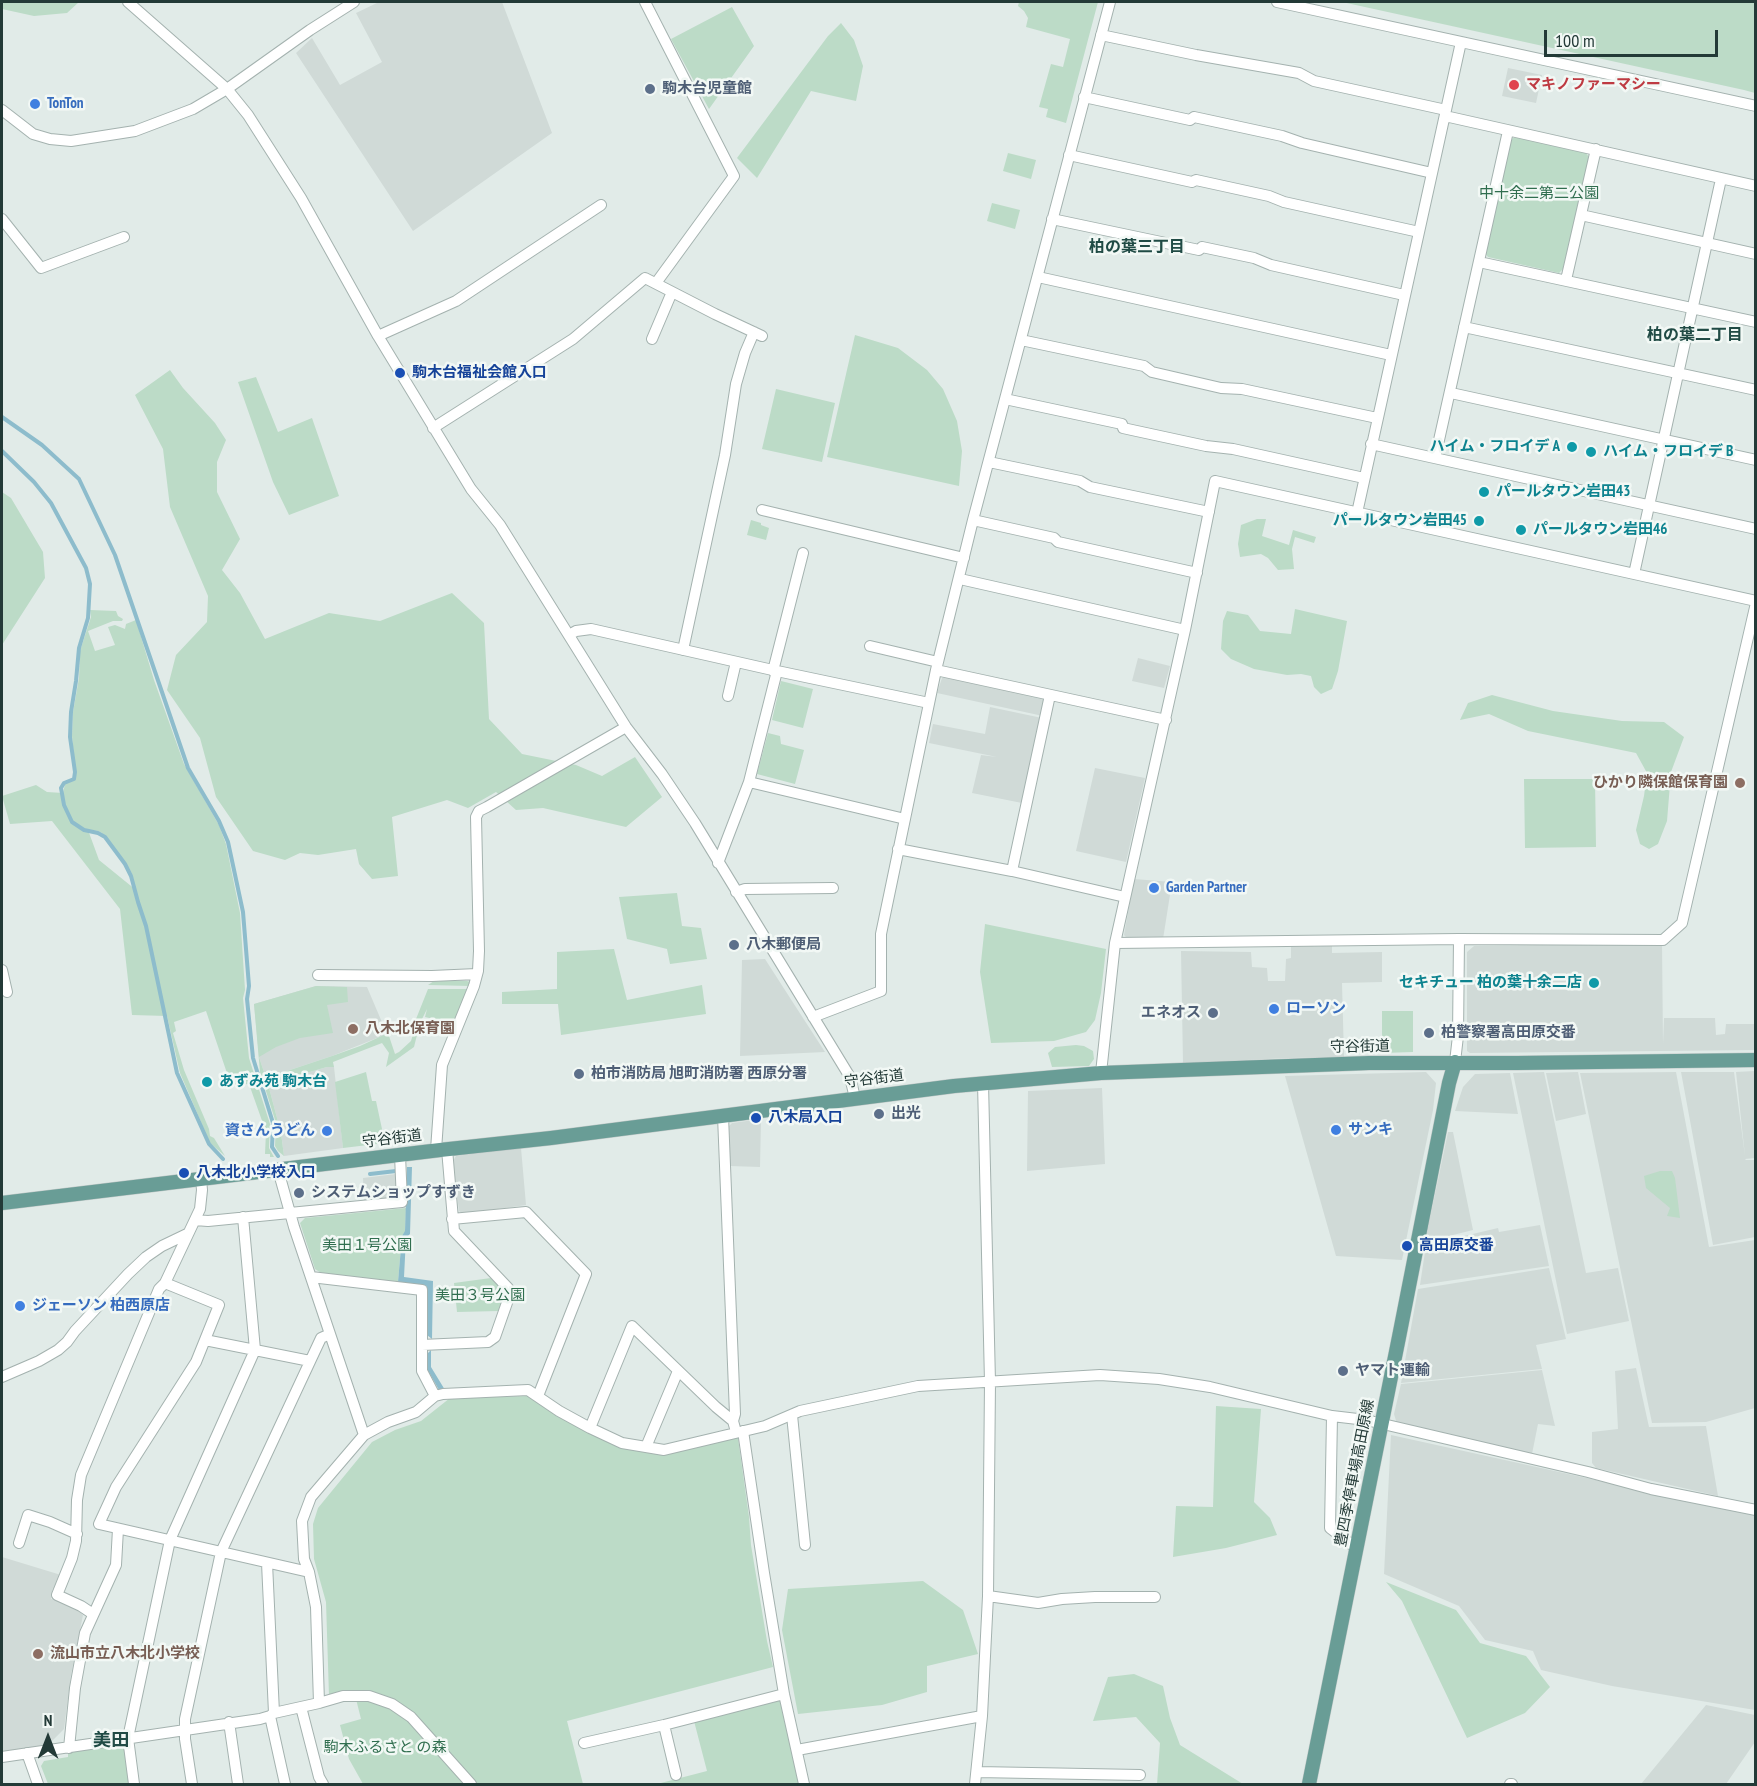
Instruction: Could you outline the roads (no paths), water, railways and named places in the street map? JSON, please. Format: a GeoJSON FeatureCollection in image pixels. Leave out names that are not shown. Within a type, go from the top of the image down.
{"type":"FeatureCollection","features":[{"type":"Feature","properties":{"kind":"main road","name":"守谷街道"},"geometry":{"type":"LineString","coordinates":[[2,1203],[551,1138],[855,1098],[983,1083],[1101,1073],[1273,1065],[1755,1060]]}},
{"type":"Feature","properties":{"kind":"main road","name":"豊四季停車場高田原線"},"geometry":{"type":"LineString","coordinates":[[1309,1785],[1455,1062]]}},
{"type":"Feature","properties":{"kind":"street"},"geometry":{"type":"LineString","coordinates":[[128,2],[226,89],[248,115],[301,198],[378,336],[471,489],[500,525],[626,727],[662,774],[695,823],[850,1077],[855,1098]]}},
{"type":"Feature","properties":{"kind":"street"},"geometry":{"type":"LineString","coordinates":[[2,110],[33,134],[50,139],[71,141],[135,131],[193,109],[354,2]]}},
{"type":"Feature","properties":{"kind":"street"},"geometry":{"type":"LineString","coordinates":[[645,2],[734,176],[656,283]]}},
{"type":"Feature","properties":{"kind":"street"},"geometry":{"type":"LineString","coordinates":[[813,1017],[881,991],[881,934],[937,666],[973,520],[1110,2]]}},
{"type":"Feature","properties":{"kind":"street"},"geometry":{"type":"LineString","coordinates":[[1277,2],[1755,106]]}},
{"type":"Feature","properties":{"kind":"street"},"geometry":{"type":"LineString","coordinates":[[1101,35],[1299,73],[1314,81],[1446,113],[1508,131],[1755,186]]}},
{"type":"Feature","properties":{"kind":"street"},"geometry":{"type":"LineString","coordinates":[[1357,513],[1461,42]]}},
{"type":"Feature","properties":{"kind":"street"},"geometry":{"type":"LineString","coordinates":[[1084,97],[1190,120],[1194,117],[1282,136],[1302,143],[1432,173]]}},
{"type":"Feature","properties":{"kind":"street"},"geometry":{"type":"LineString","coordinates":[[1435,458],[1508,131]]}},
{"type":"Feature","properties":{"kind":"street"},"geometry":{"type":"LineString","coordinates":[[1566,280],[1596,149]]}},
{"type":"Feature","properties":{"kind":"street"},"geometry":{"type":"LineString","coordinates":[[1069,155],[1192,182],[1196,180],[1207,182],[1419,232]]}},
{"type":"Feature","properties":{"kind":"street"},"geometry":{"type":"LineString","coordinates":[[1634,574],[1721,178]]}},
{"type":"Feature","properties":{"kind":"street"},"geometry":{"type":"LineString","coordinates":[[378,336],[456,301],[602,205]]}},
{"type":"Feature","properties":{"kind":"street"},"geometry":{"type":"LineString","coordinates":[[1581,215],[1755,254]]}},
{"type":"Feature","properties":{"kind":"street"},"geometry":{"type":"LineString","coordinates":[[2,219],[41,268],[124,237]]}},
{"type":"Feature","properties":{"kind":"street"},"geometry":{"type":"LineString","coordinates":[[1053,219],[1198,250],[1202,247],[1254,258],[1271,265],[1404,295]]}},
{"type":"Feature","properties":{"kind":"street"},"geometry":{"type":"LineString","coordinates":[[1479,262],[1755,322]]}},
{"type":"Feature","properties":{"kind":"street"},"geometry":{"type":"LineString","coordinates":[[1038,277],[1391,355]]}},
{"type":"Feature","properties":{"kind":"street"},"geometry":{"type":"LineString","coordinates":[[433,428],[573,339],[645,278],[758,334],[745,353],[736,384],[725,455],[683,650]]}},
{"type":"Feature","properties":{"kind":"street"},"geometry":{"type":"LineString","coordinates":[[652,339],[672,292]]}},
{"type":"Feature","properties":{"kind":"street"},"geometry":{"type":"LineString","coordinates":[[1464,327],[1755,390]]}},
{"type":"Feature","properties":{"kind":"street"},"geometry":{"type":"LineString","coordinates":[[1021,340],[1144,366],[1152,372],[1221,388],[1242,389],[1377,418]]}},
{"type":"Feature","properties":{"kind":"street"},"geometry":{"type":"LineString","coordinates":[[1451,393],[1755,460]]}},
{"type":"Feature","properties":{"kind":"street"},"geometry":{"type":"LineString","coordinates":[[1005,399],[1122,424],[1124,428],[1132,430],[1213,447],[1229,448],[1364,478]]}},
{"type":"Feature","properties":{"kind":"street"},"geometry":{"type":"LineString","coordinates":[[1371,444],[1755,529]]}},
{"type":"Feature","properties":{"kind":"street"},"geometry":{"type":"LineString","coordinates":[[989,462],[1080,481],[1090,487],[1209,512]]}},
{"type":"Feature","properties":{"kind":"street"},"geometry":{"type":"LineString","coordinates":[[1101,1073],[1115,943],[1166,720],[1215,481],[1755,602],[1682,923],[1663,940],[1458,939],[1115,943]]}},
{"type":"Feature","properties":{"kind":"street"},"geometry":{"type":"LineString","coordinates":[[762,510],[964,558]]}},
{"type":"Feature","properties":{"kind":"street"},"geometry":{"type":"LineString","coordinates":[[973,520],[1054,538],[1058,542],[1197,573]]}},
{"type":"Feature","properties":{"kind":"street"},"geometry":{"type":"LineString","coordinates":[[718,863],[749,782],[802,553]]}},
{"type":"Feature","properties":{"kind":"street"},"geometry":{"type":"LineString","coordinates":[[960,579],[1185,630]]}},
{"type":"Feature","properties":{"kind":"street"},"geometry":{"type":"LineString","coordinates":[[569,635],[576,631],[591,629],[929,703]]}},
{"type":"Feature","properties":{"kind":"street"},"geometry":{"type":"LineString","coordinates":[[870,646],[1050,695],[1166,720]]}},
{"type":"Feature","properties":{"kind":"street"},"geometry":{"type":"LineString","coordinates":[[728,696],[736,662]]}},
{"type":"Feature","properties":{"kind":"street"},"geometry":{"type":"LineString","coordinates":[[1012,871],[1050,695]]}},
{"type":"Feature","properties":{"kind":"street"},"geometry":{"type":"LineString","coordinates":[[422,1345],[488,1342],[495,1337],[509,1297],[508,1288],[453,1231],[441,1150],[442,1065],[477,974],[479,951],[476,817],[480,811],[626,727]]}},
{"type":"Feature","properties":{"kind":"street"},"geometry":{"type":"LineString","coordinates":[[749,782],[905,819]]}},
{"type":"Feature","properties":{"kind":"street"},"geometry":{"type":"LineString","coordinates":[[898,849],[1012,871],[1125,897]]}},
{"type":"Feature","properties":{"kind":"street"},"geometry":{"type":"LineString","coordinates":[[736,892],[746,889],[833,888]]}},
{"type":"Feature","properties":{"kind":"street"},"geometry":{"type":"LineString","coordinates":[[1455,1062],[1458,1035],[1458,939]]}},
{"type":"Feature","properties":{"kind":"street"},"geometry":{"type":"LineString","coordinates":[[2,970],[7,992]]}},
{"type":"Feature","properties":{"kind":"street"},"geometry":{"type":"LineString","coordinates":[[318,975],[477,974]]}},
{"type":"Feature","properties":{"kind":"street"},"geometry":{"type":"LineString","coordinates":[[975,1785],[982,1716],[988,1596],[990,1382],[983,1083]]}},
{"type":"Feature","properties":{"kind":"street"},"geometry":{"type":"LineString","coordinates":[[723,1116],[735,1414],[733,1420]]}},
{"type":"Feature","properties":{"kind":"street"},"geometry":{"type":"LineString","coordinates":[[195,1220],[208,1221],[290,1214],[402,1202],[400,1155]]}},
{"type":"Feature","properties":{"kind":"street"},"geometry":{"type":"LineString","coordinates":[[278,1170],[290,1214],[364,1435]]}},
{"type":"Feature","properties":{"kind":"street"},"geometry":{"type":"LineString","coordinates":[[93,1614],[57,1595],[72,1558],[77,1534],[77,1500],[81,1476],[159,1289],[165,1283],[200,1209],[201,1179]]}},
{"type":"Feature","properties":{"kind":"street"},"geometry":{"type":"LineString","coordinates":[[452,1219],[526,1212],[586,1274],[538,1396]]}},
{"type":"Feature","properties":{"kind":"street"},"geometry":{"type":"LineString","coordinates":[[134,1785],[128,1738],[170,1539],[255,1350],[243,1218]]}},
{"type":"Feature","properties":{"kind":"street"},"geometry":{"type":"LineString","coordinates":[[2,1377],[58,1350],[146,1257],[187,1234]]}},
{"type":"Feature","properties":{"kind":"street"},"geometry":{"type":"LineString","coordinates":[[311,1277],[422,1290],[422,1371],[435,1396]]}},
{"type":"Feature","properties":{"kind":"street"},"geometry":{"type":"LineString","coordinates":[[165,1283],[219,1305],[196,1362],[116,1486],[99,1524],[309,1572]]}},
{"type":"Feature","properties":{"kind":"street"},"geometry":{"type":"LineString","coordinates":[[590,1428],[632,1326],[716,1407],[733,1420],[740,1432],[784,1694],[804,1785]]}},
{"type":"Feature","properties":{"kind":"street"},"geometry":{"type":"LineString","coordinates":[[192,1785],[185,1719],[221,1552],[321,1338],[330,1334]]}},
{"type":"Feature","properties":{"kind":"street"},"geometry":{"type":"LineString","coordinates":[[205,1340],[310,1361]]}},
{"type":"Feature","properties":{"kind":"street"},"geometry":{"type":"LineString","coordinates":[[646,1447],[678,1371]]}},
{"type":"Feature","properties":{"kind":"street"},"geometry":{"type":"LineString","coordinates":[[319,1703],[316,1607],[304,1559],[302,1521],[311,1497],[364,1435],[388,1422],[416,1412],[435,1396],[443,1394],[528,1390],[559,1411],[622,1443],[664,1450],[765,1426],[800,1411],[918,1386],[1100,1375],[1159,1379],[1210,1387],[1332,1416],[1382,1423],[1651,1489],[1755,1510]]}},
{"type":"Feature","properties":{"kind":"street"},"geometry":{"type":"LineString","coordinates":[[792,1415],[805,1545]]}},
{"type":"Feature","properties":{"kind":"street"},"geometry":{"type":"LineString","coordinates":[[1332,1416],[1330,1528],[1352,1545],[1357,1546]]}},
{"type":"Feature","properties":{"kind":"street"},"geometry":{"type":"LineString","coordinates":[[19,1543],[28,1515],[77,1534]]}},
{"type":"Feature","properties":{"kind":"street"},"geometry":{"type":"LineString","coordinates":[[69,1748],[75,1688],[85,1633],[116,1565],[118,1529]]}},
{"type":"Feature","properties":{"kind":"street"},"geometry":{"type":"LineString","coordinates":[[267,1563],[272,1714],[285,1785]]}},
{"type":"Feature","properties":{"kind":"street"},"geometry":{"type":"LineString","coordinates":[[988,1596],[1038,1603],[1095,1597],[1155,1597]]}},
{"type":"Feature","properties":{"kind":"street"},"geometry":{"type":"LineString","coordinates":[[584,1743],[784,1694]]}},
{"type":"Feature","properties":{"kind":"street"},"geometry":{"type":"LineString","coordinates":[[2,1757],[229,1722],[343,1696],[369,1696],[392,1704],[411,1717],[471,1785]]}},
{"type":"Feature","properties":{"kind":"street"},"geometry":{"type":"LineString","coordinates":[[301,1707],[323,1785]]}},
{"type":"Feature","properties":{"kind":"street"},"geometry":{"type":"LineString","coordinates":[[797,1750],[982,1716]]}},
{"type":"Feature","properties":{"kind":"street"},"geometry":{"type":"LineString","coordinates":[[229,1722],[238,1785]]}},
{"type":"Feature","properties":{"kind":"street"},"geometry":{"type":"LineString","coordinates":[[664,1725],[676,1775]]}},
{"type":"Feature","properties":{"kind":"street"},"geometry":{"type":"LineString","coordinates":[[27,1753],[38,1785]]}},
{"type":"Feature","properties":{"kind":"street"},"geometry":{"type":"LineString","coordinates":[[977,1772],[1140,1775]]}},
{"type":"Feature","properties":{"kind":"water"},"geometry":{"type":"Polygon","coordinates":[[[407,1167],[412,1167],[410,1234],[406,1238],[404,1277],[433,1281],[432,1339],[427,1335],[427,1286],[398,1282],[402,1236],[405,1231],[407,1167]]]}},
{"type":"Feature","properties":{"kind":"water"},"geometry":{"type":"Polygon","coordinates":[[[431,1350],[431,1367],[445,1390],[439,1390],[427,1369],[427,1354],[431,1350]]]}},
{"type":"Feature","properties":{"kind":"waterway"},"geometry":{"type":"LineString","coordinates":[[2,417],[42,445],[79,479],[115,555],[188,768],[219,821],[228,842],[243,912],[249,986],[247,999],[253,1058],[273,1123],[272,1147],[278,1156]]}},
{"type":"Feature","properties":{"kind":"waterway"},"geometry":{"type":"LineString","coordinates":[[2,451],[34,482],[51,503],[86,568],[90,584],[88,618],[79,648],[71,712],[70,737],[75,772],[74,779],[64,783],[61,788],[64,805],[72,822],[84,830],[105,837],[131,876],[146,926],[177,1073],[209,1144],[223,1159]]}},
{"type":"Feature","properties":{"kind":"waterway"},"geometry":{"type":"LineString","coordinates":[[370,1174],[396,1171]]}},
{"type":"Feature","properties":{"kind":"place","name":"マキノファーマシー"},"geometry":{"type":"Point","coordinates":[1514,85]}},
{"type":"Feature","properties":{"kind":"place","name":"駒木台児童館"},"geometry":{"type":"Point","coordinates":[650,89]}},
{"type":"Feature","properties":{"kind":"place","name":"TonTon"},"geometry":{"type":"Point","coordinates":[35,104]}},
{"type":"Feature","properties":{"kind":"place","name":"駒木台福祉会館入口"},"geometry":{"type":"Point","coordinates":[400,373]}},
{"type":"Feature","properties":{"kind":"place","name":"ハイム・フロイデ A"},"geometry":{"type":"Point","coordinates":[1572,447]}},
{"type":"Feature","properties":{"kind":"place","name":"ハイム・フロイデ B"},"geometry":{"type":"Point","coordinates":[1591,452]}},
{"type":"Feature","properties":{"kind":"place","name":"パールタウン岩田43"},"geometry":{"type":"Point","coordinates":[1484,492]}},
{"type":"Feature","properties":{"kind":"place","name":"パールタウン岩田45"},"geometry":{"type":"Point","coordinates":[1479,521]}},
{"type":"Feature","properties":{"kind":"place","name":"パールタウン岩田46"},"geometry":{"type":"Point","coordinates":[1521,530]}},
{"type":"Feature","properties":{"kind":"place","name":"ひかり隣保館保育園"},"geometry":{"type":"Point","coordinates":[1740,783]}},
{"type":"Feature","properties":{"kind":"place","name":"Garden Partner"},"geometry":{"type":"Point","coordinates":[1154,888]}},
{"type":"Feature","properties":{"kind":"place","name":"八木郵便局"},"geometry":{"type":"Point","coordinates":[734,945]}},
{"type":"Feature","properties":{"kind":"place","name":"セキチュー 柏の葉十余二店"},"geometry":{"type":"Point","coordinates":[1594,983]}},
{"type":"Feature","properties":{"kind":"place","name":"ローソン"},"geometry":{"type":"Point","coordinates":[1274,1009]}},
{"type":"Feature","properties":{"kind":"place","name":"エネオス"},"geometry":{"type":"Point","coordinates":[1213,1013]}},
{"type":"Feature","properties":{"kind":"place","name":"八木北保育園"},"geometry":{"type":"Point","coordinates":[353,1029]}},
{"type":"Feature","properties":{"kind":"place","name":"柏警察署高田原交番"},"geometry":{"type":"Point","coordinates":[1429,1033]}},
{"type":"Feature","properties":{"kind":"place","name":"柏市消防局 旭町消防署 西原分署"},"geometry":{"type":"Point","coordinates":[579,1074]}},
{"type":"Feature","properties":{"kind":"place","name":"あずみ苑 駒木台"},"geometry":{"type":"Point","coordinates":[207,1082]}},
{"type":"Feature","properties":{"kind":"place","name":"出光"},"geometry":{"type":"Point","coordinates":[879,1114]}},
{"type":"Feature","properties":{"kind":"place","name":"八木局入口"},"geometry":{"type":"Point","coordinates":[756,1118]}},
{"type":"Feature","properties":{"kind":"place","name":"サンキ"},"geometry":{"type":"Point","coordinates":[1336,1130]}},
{"type":"Feature","properties":{"kind":"place","name":"資さんうどん"},"geometry":{"type":"Point","coordinates":[327,1131]}},
{"type":"Feature","properties":{"kind":"place","name":"八木北小学校入口"},"geometry":{"type":"Point","coordinates":[184,1173]}},
{"type":"Feature","properties":{"kind":"place","name":"システムショップすずき"},"geometry":{"type":"Point","coordinates":[299,1193]}},
{"type":"Feature","properties":{"kind":"place","name":"高田原交番"},"geometry":{"type":"Point","coordinates":[1407,1246]}},
{"type":"Feature","properties":{"kind":"place","name":"ジェーソン 柏西原店"},"geometry":{"type":"Point","coordinates":[20,1306]}},
{"type":"Feature","properties":{"kind":"place","name":"ヤマト運輸"},"geometry":{"type":"Point","coordinates":[1343,1371]}},
{"type":"Feature","properties":{"kind":"place","name":"流山市立八木北小学校"},"geometry":{"type":"Point","coordinates":[38,1654]}},
{"type":"Feature","properties":{"kind":"district","name":"柏の葉三丁目"},"geometry":{"type":"Point","coordinates":[1137,247]}},
{"type":"Feature","properties":{"kind":"district","name":"柏の葉二丁目"},"geometry":{"type":"Point","coordinates":[1695,335]}},
{"type":"Feature","properties":{"kind":"district","name":"美田"},"geometry":{"type":"Point","coordinates":[111,1741]}},
{"type":"Feature","properties":{"kind":"park label","name":"中十余二第二公園"},"geometry":{"type":"Point","coordinates":[1539,194]}},
{"type":"Feature","properties":{"kind":"park label","name":"美田１号公園"},"geometry":{"type":"Point","coordinates":[367,1246]}},
{"type":"Feature","properties":{"kind":"park label","name":"美田３号公園"},"geometry":{"type":"Point","coordinates":[480,1296]}},
{"type":"Feature","properties":{"kind":"park label","name":"駒木ふるさと の森"},"geometry":{"type":"Point","coordinates":[385,1748]}}]}
